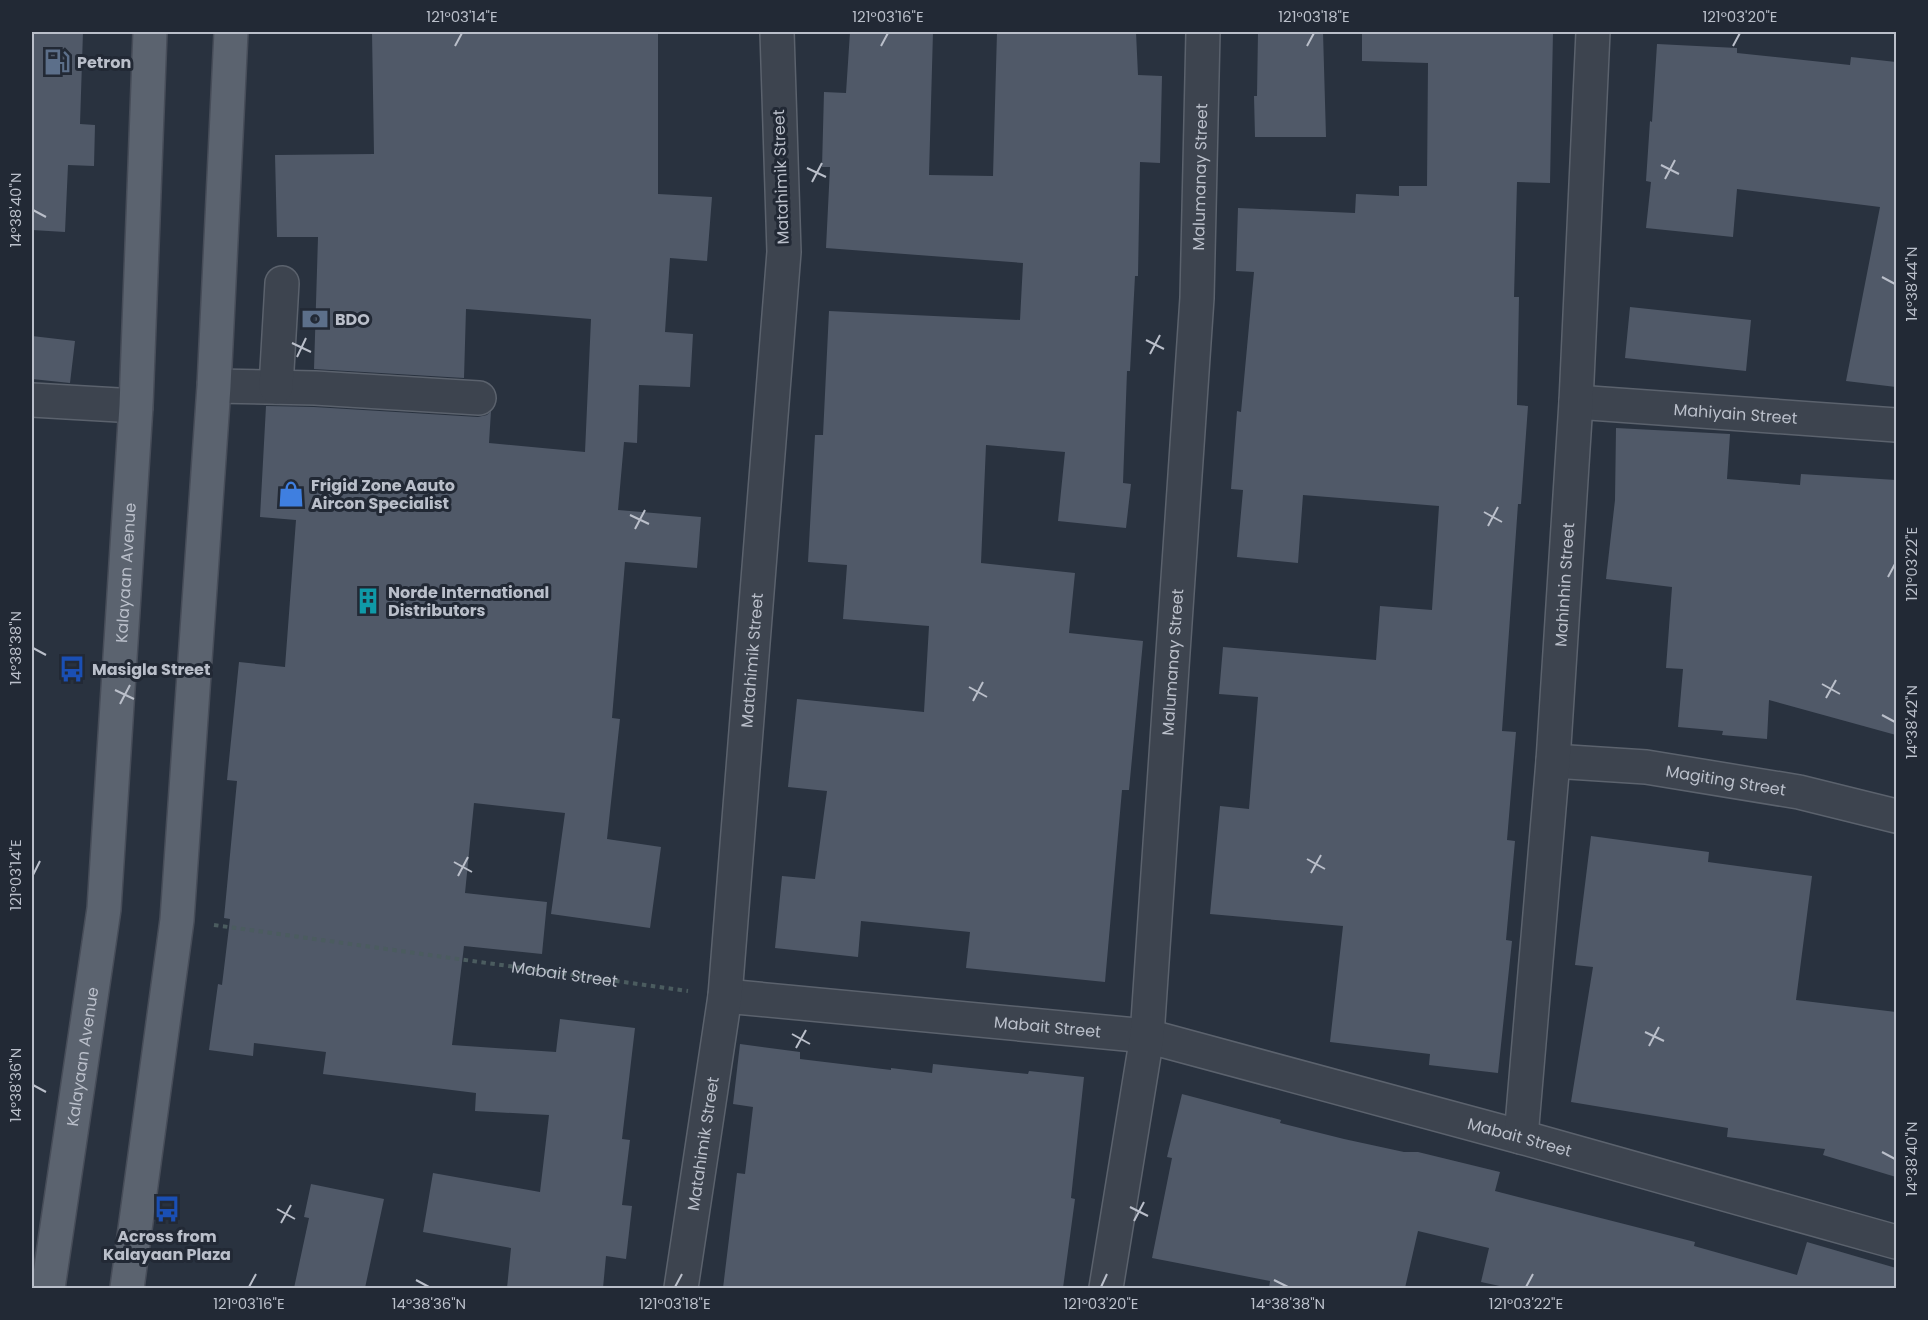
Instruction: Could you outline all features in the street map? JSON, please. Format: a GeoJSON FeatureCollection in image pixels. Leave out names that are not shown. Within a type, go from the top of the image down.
{"type":"FeatureCollection","features":[{"type":"Feature","properties":{"kind":"main road","name":"Kalayaan Avenue"},"geometry":{"type":"LineString","coordinates":[[48,1288],[104,909],[136,406],[150,32]]}},
{"type":"Feature","properties":{"kind":"main road"},"geometry":{"type":"LineString","coordinates":[[127,1288],[177,920],[214,386],[231,32]]}},
{"type":"Feature","properties":{"kind":"street","name":"Matahimik Street"},"geometry":{"type":"LineString","coordinates":[[681,1288],[725,996],[784,252],[777,32]]}},
{"type":"Feature","properties":{"kind":"street","name":"Malumanay Street"},"geometry":{"type":"LineString","coordinates":[[1106,1288],[1147,1036],[1197,298],[1203,32]]}},
{"type":"Feature","properties":{"kind":"street","name":"Mahinhin Street"},"geometry":{"type":"LineString","coordinates":[[1521,1137],[1553,761],[1576,402],[1593,32]]}},
{"type":"Feature","properties":{"kind":"street"},"geometry":{"type":"LineString","coordinates":[[276,387],[282,283]]}},
{"type":"Feature","properties":{"kind":"street"},"geometry":{"type":"LineString","coordinates":[[214,386],[276,387],[479,398]]}},
{"type":"Feature","properties":{"kind":"street"},"geometry":{"type":"LineString","coordinates":[[32,400],[136,406]]}},
{"type":"Feature","properties":{"kind":"street","name":"Mahiyain Street"},"geometry":{"type":"LineString","coordinates":[[1576,402],[1896,426]]}},
{"type":"Feature","properties":{"kind":"street","name":"Magiting Street"},"geometry":{"type":"LineString","coordinates":[[1553,761],[1646,767],[1799,792],[1896,816]]}},
{"type":"Feature","properties":{"kind":"street","name":"Mabait Street"},"geometry":{"type":"LineString","coordinates":[[725,996],[1147,1036],[1896,1242]]}},
{"type":"Feature","properties":{"kind":"path","name":"Mabait Street"},"geometry":{"type":"LineString","coordinates":[[177,920],[725,996]]}},
{"type":"Feature","properties":{"kind":"building"},"geometry":{"type":"Polygon","coordinates":[[[32,32],[83,32],[80,124],[95,125],[94,166],[68,165],[65,232],[32,230],[32,32]]]}},
{"type":"Feature","properties":{"kind":"building"},"geometry":{"type":"Polygon","coordinates":[[[372,32],[658,32],[658,194],[712,197],[707,261],[670,258],[665,332],[693,334],[690,387],[639,385],[637,443],[624,442],[618,510],[701,517],[697,568],[625,562],[612,718],[620,719],[607,839],[661,847],[650,928],[551,914],[565,813],[474,803],[465,893],[547,902],[542,954],[464,946],[452,1045],[556,1052],[560,1019],[635,1028],[622,1139],[630,1140],[622,1205],[632,1206],[626,1259],[606,1256],[603,1288],[507,1288],[511,1248],[423,1232],[433,1173],[540,1192],[549,1115],[475,1111],[476,1093],[323,1074],[326,1052],[254,1043],[253,1056],[209,1050],[218,984],[222,985],[230,919],[224,918],[237,781],[227,780],[239,662],[285,667],[296,520],[260,517],[266,406],[478,417],[487,415],[491,411],[489,443],[585,452],[591,319],[466,309],[464,378],[314,369],[318,237],[277,237],[275,155],[374,154],[372,32]]]}},
{"type":"Feature","properties":{"kind":"building"},"geometry":{"type":"Polygon","coordinates":[[[850,32],[933,32],[929,175],[993,176],[997,32],[1136,32],[1138,75],[1162,76],[1160,163],[1140,162],[1138,276],[1135,276],[1130,371],[1127,371],[1123,483],[1131,484],[1126,528],[1058,521],[1065,452],[986,445],[981,563],[1075,573],[1069,633],[1143,641],[1129,790],[1122,790],[1105,982],[966,968],[970,932],[861,921],[858,957],[775,948],[782,876],[815,879],[827,791],[788,787],[797,699],[924,712],[929,626],[843,619],[847,565],[808,562],[815,435],[823,435],[829,311],[1020,320],[1023,263],[826,248],[830,167],[822,167],[824,92],[846,93],[850,32]]]}},
{"type":"Feature","properties":{"kind":"building"},"geometry":{"type":"Polygon","coordinates":[[[1258,32],[1323,32],[1326,137],[1255,137],[1254,96],[1257,96],[1258,32]]]}},
{"type":"Feature","properties":{"kind":"building"},"geometry":{"type":"Polygon","coordinates":[[[1362,32],[1553,32],[1550,183],[1517,182],[1514,297],[1519,297],[1517,405],[1528,406],[1521,504],[1518,504],[1502,731],[1516,732],[1507,840],[1515,841],[1506,940],[1512,941],[1498,1073],[1429,1065],[1430,1054],[1330,1042],[1343,926],[1210,914],[1220,806],[1249,809],[1258,697],[1219,694],[1223,647],[1376,660],[1380,606],[1432,610],[1439,506],[1303,495],[1298,563],[1237,557],[1243,490],[1231,489],[1237,411],[1241,412],[1254,272],[1236,271],[1238,208],[1355,213],[1356,194],[1399,196],[1399,186],[1427,186],[1428,63],[1362,61],[1362,32]]]}},
{"type":"Feature","properties":{"kind":"building"},"geometry":{"type":"Polygon","coordinates":[[[1657,44],[1737,48],[1737,53],[1850,65],[1851,57],[1896,62],[1896,387],[1846,381],[1880,207],[1737,189],[1733,237],[1646,228],[1651,182],[1646,181],[1657,44]]]}},
{"type":"Feature","properties":{"kind":"building"},"geometry":{"type":"Polygon","coordinates":[[[1630,307],[1751,320],[1746,371],[1625,358],[1630,307]]]}},
{"type":"Feature","properties":{"kind":"building"},"geometry":{"type":"Polygon","coordinates":[[[32,336],[75,341],[70,383],[32,379],[32,336]]]}},
{"type":"Feature","properties":{"kind":"building"},"geometry":{"type":"Polygon","coordinates":[[[1616,428],[1730,434],[1727,479],[1800,485],[1801,474],[1896,480],[1896,735],[1769,700],[1767,739],[1722,735],[1723,731],[1678,727],[1683,669],[1666,668],[1672,587],[1606,579],[1615,500],[1616,428]]]}},
{"type":"Feature","properties":{"kind":"building"},"geometry":{"type":"Polygon","coordinates":[[[1591,836],[1709,852],[1708,862],[1812,876],[1796,1000],[1896,1012],[1896,1177],[1823,1155],[1825,1149],[1727,1137],[1728,1128],[1571,1102],[1593,967],[1575,965],[1591,836]]]}},
{"type":"Feature","properties":{"kind":"building"},"geometry":{"type":"Polygon","coordinates":[[[740,1044],[800,1052],[800,1059],[891,1070],[891,1068],[932,1073],[933,1064],[1028,1074],[1029,1071],[1084,1077],[1071,1198],[1075,1199],[1063,1288],[723,1288],[737,1173],[745,1174],[753,1107],[733,1104],[740,1044]]]}},
{"type":"Feature","properties":{"kind":"building"},"geometry":{"type":"Polygon","coordinates":[[[1182,1094],[1344,1139],[1404,1152],[1418,1152],[1500,1172],[1495,1191],[1695,1242],[1694,1246],[1797,1275],[1807,1242],[1896,1268],[1896,1288],[1509,1288],[1481,1282],[1489,1248],[1418,1231],[1405,1288],[1269,1288],[1270,1281],[1152,1258],[1172,1158],[1167,1157],[1182,1094]]]}},
{"type":"Feature","properties":{"kind":"building"},"geometry":{"type":"Polygon","coordinates":[[[311,1184],[384,1199],[365,1288],[294,1288],[309,1218],[304,1217],[311,1184]]]}},
{"type":"Feature","properties":{"kind":"place","name":"Petron"},"geometry":{"type":"Point","coordinates":[57,62]}},
{"type":"Feature","properties":{"kind":"place","name":"BDO"},"geometry":{"type":"Point","coordinates":[315,319]}},
{"type":"Feature","properties":{"kind":"place","name":"Frigid Zone Aauto Aircon Specialist"},"geometry":{"type":"Point","coordinates":[291,494]}},
{"type":"Feature","properties":{"kind":"place","name":"Norde International Distributors"},"geometry":{"type":"Point","coordinates":[368,601]}},
{"type":"Feature","properties":{"kind":"place","name":"Masigla Street"},"geometry":{"type":"Point","coordinates":[72,669]}},
{"type":"Feature","properties":{"kind":"place","name":"Across from Kalayaan Plaza"},"geometry":{"type":"Point","coordinates":[167,1209]}}]}
